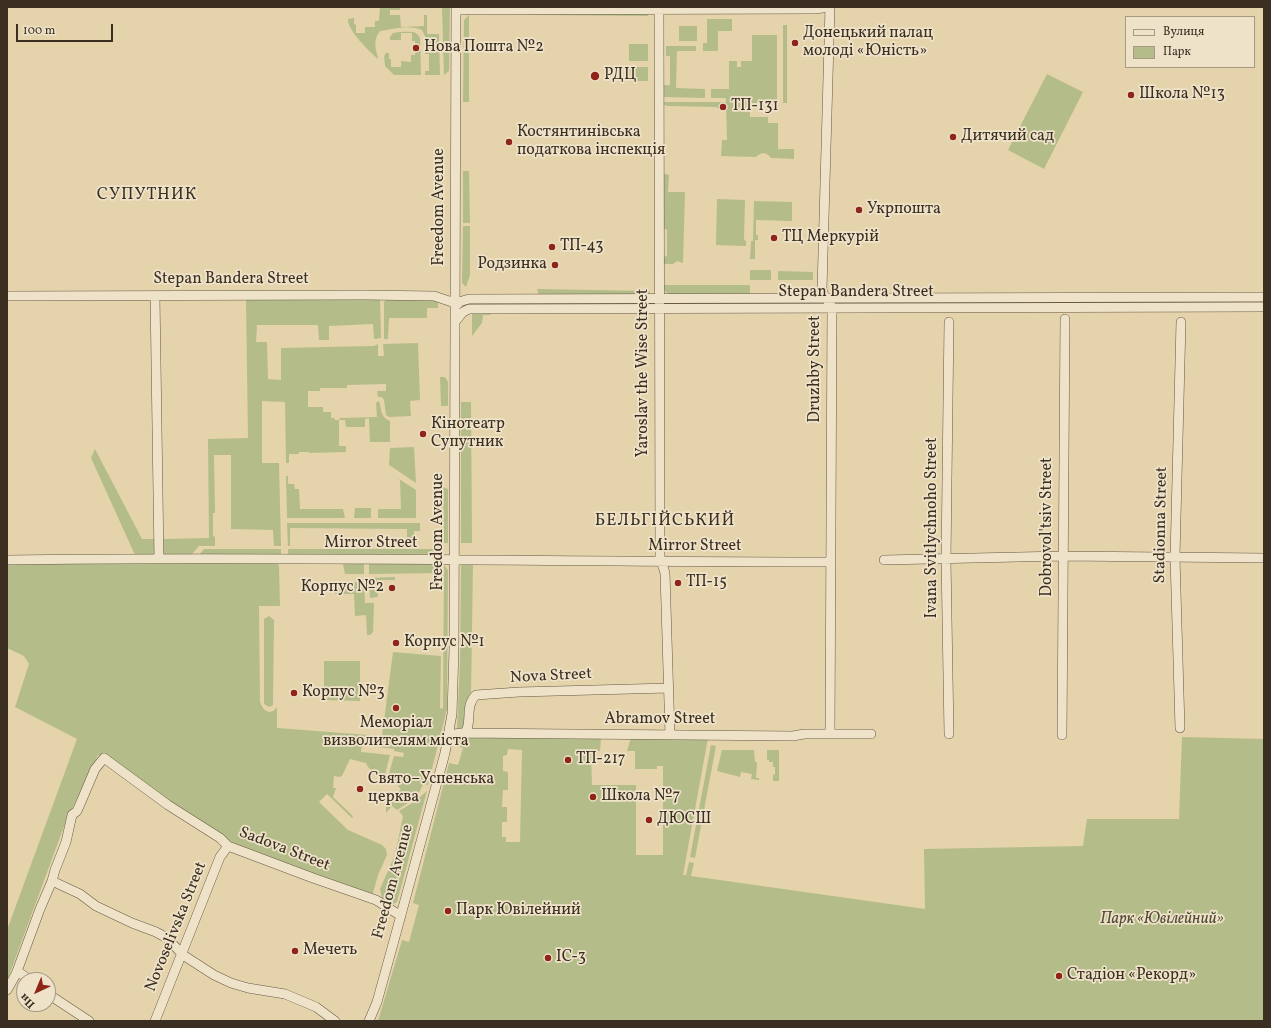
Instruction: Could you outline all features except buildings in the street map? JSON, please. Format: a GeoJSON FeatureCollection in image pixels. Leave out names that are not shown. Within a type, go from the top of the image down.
{"type":"FeatureCollection","features":[{"type":"Feature","properties":{"kind":"street"},"geometry":{"type":"LineString","coordinates":[[456,9],[826,8]]}},
{"type":"Feature","properties":{"kind":"street","name":"Druzhby Street"},"geometry":{"type":"LineString","coordinates":[[826,8],[822,289],[824,298],[829,302],[832,308],[830,734]]}},
{"type":"Feature","properties":{"kind":"street","name":"Freedom Avenue"},"geometry":{"type":"LineString","coordinates":[[370,1021],[377,1002],[401,916],[448,735],[452,714],[454,649],[456,9]]}},
{"type":"Feature","properties":{"kind":"street","name":"Yaroslav the Wise Street"},"geometry":{"type":"LineString","coordinates":[[656,9],[660,550],[661,562],[665,573],[670,734]]}},
{"type":"Feature","properties":{"kind":"street"},"geometry":{"type":"LineString","coordinates":[[454,286],[464,297],[469,299]]}},
{"type":"Feature","properties":{"kind":"street","name":"Stepan Bandera Street"},"geometry":{"type":"LineString","coordinates":[[7,296],[434,296],[469,308],[832,308],[1264,297]]}},
{"type":"Feature","properties":{"kind":"street"},"geometry":{"type":"LineString","coordinates":[[155,296],[159,559]]}},
{"type":"Feature","properties":{"kind":"street","name":"Stepan Bandera Street"},"geometry":{"type":"LineString","coordinates":[[454,303],[469,299],[824,298],[1104,302],[1264,307]]}},
{"type":"Feature","properties":{"kind":"street"},"geometry":{"type":"LineString","coordinates":[[531,308],[530,304],[532,299]]}},
{"type":"Feature","properties":{"kind":"street"},"geometry":{"type":"LineString","coordinates":[[454,322],[469,308]]}},
{"type":"Feature","properties":{"kind":"street","name":"Dobrovol'tsiv Street"},"geometry":{"type":"LineString","coordinates":[[1062,735],[1065,320]]}},
{"type":"Feature","properties":{"kind":"street","name":"Ivana Svitlychnoho Street"},"geometry":{"type":"LineString","coordinates":[[949,322],[946,559],[949,734]]}},
{"type":"Feature","properties":{"kind":"street","name":"Stadionna Street"},"geometry":{"type":"LineString","coordinates":[[1180,728],[1175,557],[1181,322]]}},
{"type":"Feature","properties":{"kind":"street"},"geometry":{"type":"LineString","coordinates":[[884,560],[1063,556],[1264,558]]}},
{"type":"Feature","properties":{"kind":"street","name":"Mirror Street"},"geometry":{"type":"LineString","coordinates":[[7,560],[454,559],[661,562],[831,562]]}},
{"type":"Feature","properties":{"kind":"street","name":"Nova Street"},"geometry":{"type":"LineString","coordinates":[[465,734],[468,727],[469,705],[476,695],[519,692],[669,688]]}},
{"type":"Feature","properties":{"kind":"street","name":"Abramov Street"},"geometry":{"type":"LineString","coordinates":[[448,735],[670,734],[793,736],[804,734],[871,734]]}},
{"type":"Feature","properties":{"kind":"street","name":"Sadova Street"},"geometry":{"type":"LineString","coordinates":[[52,881],[66,842],[72,815],[77,811],[94,769],[104,758],[168,805],[220,838],[228,846],[376,900],[401,916]]}},
{"type":"Feature","properties":{"kind":"street","name":"Novoselivska Street"},"geometry":{"type":"LineString","coordinates":[[155,1021],[220,857],[228,846]]}},
{"type":"Feature","properties":{"kind":"street"},"geometry":{"type":"LineString","coordinates":[[7,990],[17,971],[52,881],[80,894],[96,906],[167,938],[182,953],[214,975],[231,983],[248,988],[285,994],[316,1007],[335,1021]]}},
{"type":"Feature","properties":{"kind":"street"},"geometry":{"type":"LineString","coordinates":[[56,999],[89,1021]]}},
{"type":"Feature","properties":{"kind":"green space"},"geometry":{"type":"Polygon","coordinates":[[[380,7],[400,7],[400,10],[390,10],[390,15],[400,15],[401,27],[424,26],[424,15],[427,15],[427,34],[439,34],[440,75],[425,75],[425,71],[429,71],[429,54],[425,54],[425,36],[422,30],[407,27],[380,31],[376,38],[375,44],[378,59],[359,40],[351,29],[348,19],[354,18],[356,33],[365,33],[365,27],[375,27],[375,21],[379,21],[380,7]]]}},
{"type":"Feature","properties":{"kind":"green space"},"geometry":{"type":"Polygon","coordinates":[[[442,7],[450,7],[449,71],[444,75],[442,7]]]}},
{"type":"Feature","properties":{"kind":"green space"},"geometry":{"type":"Polygon","coordinates":[[[648,14],[648,16],[534,15],[648,14]]]}},
{"type":"Feature","properties":{"kind":"green space"},"geometry":{"type":"Polygon","coordinates":[[[469,15],[469,102],[463,102],[464,20],[469,15]]]}},
{"type":"Feature","properties":{"kind":"green space"},"geometry":{"type":"Polygon","coordinates":[[[707,19],[732,19],[732,31],[718,31],[718,51],[703,51],[703,43],[707,43],[707,19]]]}},
{"type":"Feature","properties":{"kind":"green space"},"geometry":{"type":"Polygon","coordinates":[[[783,25],[787,25],[787,103],[783,103],[783,25]]]}},
{"type":"Feature","properties":{"kind":"green space"},"geometry":{"type":"Polygon","coordinates":[[[679,26],[697,26],[697,41],[679,41],[679,26]]]}},
{"type":"Feature","properties":{"kind":"green space"},"geometry":{"type":"Polygon","coordinates":[[[409,32],[419,35],[421,75],[394,75],[385,66],[384,56],[386,53],[389,53],[391,67],[401,67],[401,61],[411,62],[411,55],[415,55],[415,41],[412,41],[412,33],[401,33],[401,40],[390,40],[393,33],[409,32]]]}},
{"type":"Feature","properties":{"kind":"green space"},"geometry":{"type":"Polygon","coordinates":[[[752,35],[777,35],[777,103],[750,103],[750,117],[768,117],[768,123],[778,123],[778,149],[794,149],[794,159],[771,158],[764,153],[756,157],[721,156],[722,140],[727,140],[726,104],[720,104],[721,109],[718,109],[717,107],[667,106],[662,104],[662,102],[726,102],[726,98],[711,98],[711,89],[729,89],[729,61],[737,61],[737,67],[741,67],[741,61],[752,61],[752,35]]]}},
{"type":"Feature","properties":{"kind":"green space"},"geometry":{"type":"Polygon","coordinates":[[[629,44],[648,44],[648,61],[629,61],[629,44]]]}},
{"type":"Feature","properties":{"kind":"green space"},"geometry":{"type":"Polygon","coordinates":[[[666,46],[696,46],[696,51],[677,51],[676,88],[705,89],[705,98],[664,97],[664,85],[670,85],[670,56],[666,56],[666,46]]]}},
{"type":"Feature","properties":{"kind":"green space"},"geometry":{"type":"Polygon","coordinates":[[[629,67],[648,67],[648,81],[630,81],[629,67]]]}},
{"type":"Feature","properties":{"kind":"green space"},"geometry":{"type":"Polygon","coordinates":[[[1047,74],[1083,92],[1044,169],[1008,150],[1047,74]]]}},
{"type":"Feature","properties":{"kind":"green space"},"geometry":{"type":"Polygon","coordinates":[[[463,171],[469,171],[470,223],[463,223],[463,171]]]}},
{"type":"Feature","properties":{"kind":"green space"},"geometry":{"type":"Polygon","coordinates":[[[662,173],[669,175],[668,192],[685,192],[683,263],[677,261],[673,264],[663,264],[663,257],[667,256],[667,230],[662,227],[662,173]]]}},
{"type":"Feature","properties":{"kind":"green space"},"geometry":{"type":"Polygon","coordinates":[[[717,199],[745,200],[744,240],[746,241],[746,246],[716,245],[717,199]]]}},
{"type":"Feature","properties":{"kind":"green space"},"geometry":{"type":"Polygon","coordinates":[[[754,201],[792,202],[792,221],[756,220],[756,235],[758,235],[758,240],[755,240],[755,259],[750,259],[751,241],[753,241],[754,201]]]}},
{"type":"Feature","properties":{"kind":"green space"},"geometry":{"type":"Polygon","coordinates":[[[463,226],[470,226],[470,275],[466,287],[462,283],[463,226]]]}},
{"type":"Feature","properties":{"kind":"green space"},"geometry":{"type":"Polygon","coordinates":[[[750,270],[771,270],[771,280],[750,280],[750,270]]]}},
{"type":"Feature","properties":{"kind":"green space"},"geometry":{"type":"Polygon","coordinates":[[[778,271],[813,272],[813,280],[778,280],[778,271]]]}},
{"type":"Feature","properties":{"kind":"green space"},"geometry":{"type":"Polygon","coordinates":[[[662,285],[750,285],[750,295],[669,295],[663,289],[662,285]]]}},
{"type":"Feature","properties":{"kind":"green space"},"geometry":{"type":"Polygon","coordinates":[[[537,289],[650,291],[650,295],[539,295],[537,289]]]}},
{"type":"Feature","properties":{"kind":"green space"},"geometry":{"type":"Polygon","coordinates":[[[380,298],[381,338],[374,339],[373,324],[329,326],[329,340],[319,340],[318,325],[257,325],[256,342],[267,342],[268,379],[281,380],[281,348],[374,346],[378,344],[378,356],[384,356],[383,344],[418,343],[420,400],[410,401],[411,416],[389,417],[386,415],[384,400],[382,397],[378,397],[377,391],[386,391],[386,384],[347,385],[347,388],[320,388],[320,391],[308,391],[308,407],[323,407],[323,412],[331,412],[331,418],[339,420],[339,446],[346,446],[346,452],[299,452],[299,454],[289,454],[289,463],[286,463],[285,402],[262,401],[262,463],[279,463],[281,546],[274,546],[273,530],[231,529],[231,455],[214,455],[215,513],[213,513],[213,536],[215,537],[215,546],[199,546],[192,554],[163,555],[163,539],[209,538],[208,439],[248,438],[246,299],[380,298]]]}},
{"type":"Feature","properties":{"kind":"green space"},"geometry":{"type":"Polygon","coordinates":[[[387,298],[434,299],[438,301],[438,308],[427,308],[427,318],[389,318],[388,339],[384,339],[384,302],[387,298]]]}},
{"type":"Feature","properties":{"kind":"green space"},"geometry":{"type":"Polygon","coordinates":[[[848,302],[1100,302],[1100,304],[848,304],[848,302]]]}},
{"type":"Feature","properties":{"kind":"green space"},"geometry":{"type":"Polygon","coordinates":[[[491,312],[491,315],[483,315],[482,323],[472,336],[472,313],[491,312]]]}},
{"type":"Feature","properties":{"kind":"green space"},"geometry":{"type":"Polygon","coordinates":[[[440,377],[445,377],[448,382],[448,406],[441,406],[440,377]]]}},
{"type":"Feature","properties":{"kind":"green space"},"geometry":{"type":"Polygon","coordinates":[[[379,401],[384,417],[390,421],[390,442],[370,442],[369,418],[365,419],[365,427],[346,427],[345,420],[339,420],[340,418],[377,417],[376,403],[379,401]]]}},
{"type":"Feature","properties":{"kind":"green space"},"geometry":{"type":"Polygon","coordinates":[[[461,402],[471,402],[472,543],[461,543],[461,402]]]}},
{"type":"Feature","properties":{"kind":"green space"},"geometry":{"type":"Polygon","coordinates":[[[414,447],[416,483],[389,465],[390,448],[414,447]]]}},
{"type":"Feature","properties":{"kind":"green space"},"geometry":{"type":"Polygon","coordinates":[[[95,449],[142,539],[154,539],[155,555],[135,555],[91,458],[95,449]]]}},
{"type":"Feature","properties":{"kind":"green space"},"geometry":{"type":"Polygon","coordinates":[[[388,472],[416,490],[416,518],[378,518],[378,509],[401,509],[400,480],[388,472]]]}},
{"type":"Feature","properties":{"kind":"green space"},"geometry":{"type":"Polygon","coordinates":[[[286,476],[288,476],[288,484],[294,484],[295,489],[299,489],[300,509],[343,509],[345,518],[287,518],[286,476]]]}},
{"type":"Feature","properties":{"kind":"green space"},"geometry":{"type":"Polygon","coordinates":[[[443,487],[448,489],[448,543],[444,543],[443,487]]]}},
{"type":"Feature","properties":{"kind":"green space"},"geometry":{"type":"Polygon","coordinates":[[[355,508],[371,508],[371,518],[354,518],[355,508]]]}},
{"type":"Feature","properties":{"kind":"green space"},"geometry":{"type":"Polygon","coordinates":[[[287,523],[420,523],[420,531],[414,531],[414,546],[407,546],[407,529],[290,528],[290,546],[288,546],[287,523]]]}},
{"type":"Feature","properties":{"kind":"green space"},"geometry":{"type":"Polygon","coordinates":[[[204,549],[281,549],[281,554],[200,554],[204,549]]]}},
{"type":"Feature","properties":{"kind":"green space"},"geometry":{"type":"Polygon","coordinates":[[[288,549],[441,549],[441,554],[288,554],[288,549]]]}},
{"type":"Feature","properties":{"kind":"green space"},"geometry":{"type":"Polygon","coordinates":[[[473,562],[471,695],[464,729],[457,730],[460,663],[461,566],[463,563],[473,562]]]}},
{"type":"Feature","properties":{"kind":"green space"},"geometry":{"type":"Polygon","coordinates":[[[277,563],[279,566],[280,606],[259,606],[260,701],[264,709],[272,712],[277,707],[277,728],[382,736],[393,652],[441,656],[440,708],[443,709],[444,565],[448,570],[447,709],[428,785],[423,784],[419,793],[405,805],[397,810],[392,806],[386,813],[386,806],[401,789],[398,786],[404,781],[400,778],[396,785],[388,777],[394,756],[403,757],[404,753],[394,751],[394,749],[362,745],[361,752],[390,755],[385,775],[373,771],[366,763],[350,759],[342,776],[334,776],[333,788],[336,788],[333,797],[353,816],[352,818],[327,794],[319,802],[348,830],[382,845],[386,849],[387,855],[371,895],[231,843],[105,757],[98,755],[66,821],[7,981],[7,930],[77,739],[15,707],[29,664],[24,656],[7,648],[7,564],[277,563]]]}},
{"type":"Feature","properties":{"kind":"green space"},"geometry":{"type":"Polygon","coordinates":[[[343,564],[364,564],[364,574],[345,574],[343,564]]]}},
{"type":"Feature","properties":{"kind":"green space"},"geometry":{"type":"Polygon","coordinates":[[[369,564],[441,564],[441,573],[369,574],[369,564]]]}},
{"type":"Feature","properties":{"kind":"green space"},"geometry":{"type":"Polygon","coordinates":[[[395,577],[395,580],[377,580],[378,597],[370,598],[369,578],[395,577]]]}},
{"type":"Feature","properties":{"kind":"green space"},"geometry":{"type":"Polygon","coordinates":[[[364,579],[365,603],[374,603],[373,632],[370,635],[367,635],[366,615],[355,616],[354,594],[335,594],[334,588],[345,588],[345,583],[358,582],[364,579]]]}},
{"type":"Feature","properties":{"kind":"green space"},"geometry":{"type":"Polygon","coordinates":[[[269,616],[274,620],[273,705],[269,707],[264,704],[264,619],[269,616]]]}},
{"type":"Feature","properties":{"kind":"green space"},"geometry":{"type":"Polygon","coordinates":[[[324,661],[360,661],[360,701],[324,700],[324,661]]]}},
{"type":"Feature","properties":{"kind":"green space","name":"Парк «Ювілейний»"},"geometry":{"type":"Polygon","coordinates":[[[459,737],[601,738],[600,751],[591,751],[592,785],[636,785],[636,855],[663,855],[663,766],[657,766],[657,769],[635,769],[635,751],[627,751],[631,738],[708,738],[683,875],[686,875],[689,862],[694,863],[691,876],[925,909],[924,849],[1083,846],[1087,819],[1179,819],[1182,737],[1264,739],[1264,1021],[378,1021],[402,940],[409,942],[419,905],[413,903],[449,763],[458,765],[463,748],[454,745],[455,739],[459,737]],[[508,749],[507,755],[503,756],[503,771],[508,772],[508,790],[503,790],[502,807],[507,807],[507,822],[502,822],[502,837],[506,837],[506,842],[520,842],[522,750],[508,749]]]}},
{"type":"Feature","properties":{"kind":"green space"},"geometry":{"type":"Polygon","coordinates":[[[711,745],[716,746],[695,858],[690,857],[711,745]]]}},
{"type":"Feature","properties":{"kind":"green space"},"geometry":{"type":"Polygon","coordinates":[[[722,750],[754,750],[755,762],[757,762],[756,778],[759,778],[759,780],[751,779],[752,774],[741,772],[740,777],[717,771],[722,750]]]}},
{"type":"Feature","properties":{"kind":"green space"},"geometry":{"type":"Polygon","coordinates":[[[767,750],[779,750],[779,781],[773,781],[775,767],[773,767],[773,762],[769,762],[769,760],[767,760],[767,750]]]}},
{"type":"Feature","properties":{"kind":"green space"},"geometry":{"type":"Polygon","coordinates":[[[427,791],[397,902],[391,905],[382,899],[380,889],[395,855],[403,816],[399,811],[414,802],[427,791]]]}},
{"type":"Feature","properties":{"kind":"place","name":"Донецький палац молоді «Юність»"},"geometry":{"type":"Point","coordinates":[795,43]}},
{"type":"Feature","properties":{"kind":"place","name":"Нова Пошта №2"},"geometry":{"type":"Point","coordinates":[416,48]}},
{"type":"Feature","properties":{"kind":"place","name":"РДЦ"},"geometry":{"type":"Point","coordinates":[595,76]}},
{"type":"Feature","properties":{"kind":"place","name":"Школа №13"},"geometry":{"type":"Point","coordinates":[1131,95]}},
{"type":"Feature","properties":{"kind":"place","name":"ТП-131"},"geometry":{"type":"Point","coordinates":[723,107]}},
{"type":"Feature","properties":{"kind":"place","name":"Дитячий сад"},"geometry":{"type":"Point","coordinates":[953,137]}},
{"type":"Feature","properties":{"kind":"place","name":"Костянтинівська податкова інспекція"},"geometry":{"type":"Point","coordinates":[509,142]}},
{"type":"Feature","properties":{"kind":"place","name":"Укрпошта"},"geometry":{"type":"Point","coordinates":[859,210]}},
{"type":"Feature","properties":{"kind":"place","name":"ТЦ Меркурій"},"geometry":{"type":"Point","coordinates":[774,238]}},
{"type":"Feature","properties":{"kind":"place","name":"ТП-43"},"geometry":{"type":"Point","coordinates":[552,247]}},
{"type":"Feature","properties":{"kind":"place","name":"Родзинка"},"geometry":{"type":"Point","coordinates":[555,265]}},
{"type":"Feature","properties":{"kind":"place","name":"Кінотеатр Супутник"},"geometry":{"type":"Point","coordinates":[423,434]}},
{"type":"Feature","properties":{"kind":"place","name":"ТП-15"},"geometry":{"type":"Point","coordinates":[678,583]}},
{"type":"Feature","properties":{"kind":"place","name":"Корпус №2"},"geometry":{"type":"Point","coordinates":[392,588]}},
{"type":"Feature","properties":{"kind":"place","name":"Корпус №1"},"geometry":{"type":"Point","coordinates":[396,643]}},
{"type":"Feature","properties":{"kind":"place","name":"Корпус №3"},"geometry":{"type":"Point","coordinates":[294,693]}},
{"type":"Feature","properties":{"kind":"place","name":"Меморіал визволителям міста"},"geometry":{"type":"Point","coordinates":[396,708]}},
{"type":"Feature","properties":{"kind":"place","name":"ТП-217"},"geometry":{"type":"Point","coordinates":[568,760]}},
{"type":"Feature","properties":{"kind":"place","name":"Свято–Успенська церква"},"geometry":{"type":"Point","coordinates":[360,789]}},
{"type":"Feature","properties":{"kind":"place","name":"Школа №7"},"geometry":{"type":"Point","coordinates":[593,797]}},
{"type":"Feature","properties":{"kind":"place","name":"ДЮСШ"},"geometry":{"type":"Point","coordinates":[649,820]}},
{"type":"Feature","properties":{"kind":"place","name":"Парк Ювілейний"},"geometry":{"type":"Point","coordinates":[448,911]}},
{"type":"Feature","properties":{"kind":"place","name":"Мечеть"},"geometry":{"type":"Point","coordinates":[295,951]}},
{"type":"Feature","properties":{"kind":"place","name":"ІС-3"},"geometry":{"type":"Point","coordinates":[548,958]}},
{"type":"Feature","properties":{"kind":"place","name":"Стадіон «Рекорд»"},"geometry":{"type":"Point","coordinates":[1059,976]}},
{"type":"Feature","properties":{"kind":"district","name":"СУПУТНИК"},"geometry":{"type":"Point","coordinates":[147,196]}},
{"type":"Feature","properties":{"kind":"district","name":"БЕЛЬГІЙСЬКИЙ"},"geometry":{"type":"Point","coordinates":[665,522]}}]}
